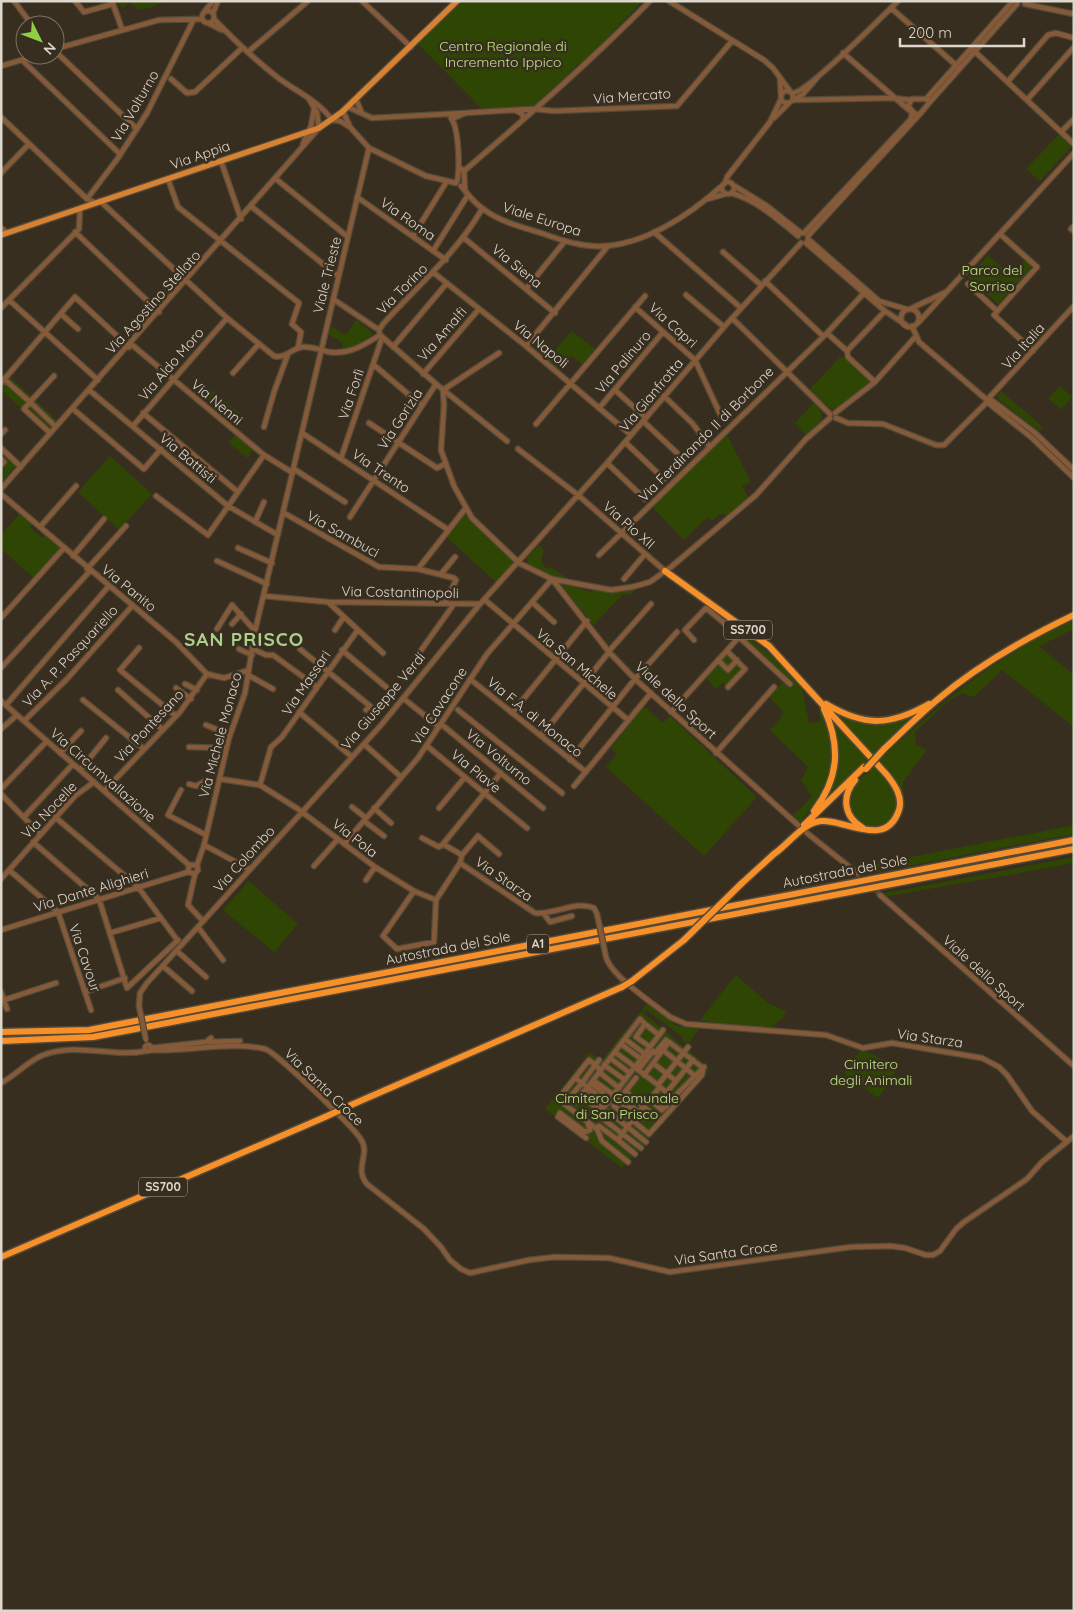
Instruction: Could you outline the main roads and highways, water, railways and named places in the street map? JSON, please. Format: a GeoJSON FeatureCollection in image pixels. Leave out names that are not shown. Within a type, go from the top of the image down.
{"type":"FeatureCollection","features":[{"type":"Feature","properties":{"kind":"highway","name":"SS700"},"geometry":{"type":"LineString","coordinates":[[665,571],[768,646],[821,701],[887,775],[899,795],[900,806],[892,822],[882,828],[866,830]]}},
{"type":"Feature","properties":{"kind":"highway"},"geometry":{"type":"LineString","coordinates":[[866,830],[852,820],[846,804],[851,785],[865,768],[938,699],[976,670],[1038,632],[1074,615]]}},
{"type":"Feature","properties":{"kind":"highway"},"geometry":{"type":"LineString","coordinates":[[821,701],[857,719],[878,722],[900,718],[938,699]]}},
{"type":"Feature","properties":{"kind":"highway"},"geometry":{"type":"LineString","coordinates":[[800,826],[822,801],[835,769],[836,741],[821,701]]}},
{"type":"Feature","properties":{"kind":"highway","name":"SS700"},"geometry":{"type":"LineString","coordinates":[[1,1257],[622,987],[684,940],[774,854],[800,826],[865,768]]}},
{"type":"Feature","properties":{"kind":"highway"},"geometry":{"type":"LineString","coordinates":[[774,854],[808,826],[817,822],[832,821],[866,830]]}},
{"type":"Feature","properties":{"kind":"highway","name":"Autostrada del Sole"},"geometry":{"type":"LineString","coordinates":[[1,1032],[89,1030],[1074,840]]}},
{"type":"Feature","properties":{"kind":"highway","name":"Autostrada del Sole"},"geometry":{"type":"LineString","coordinates":[[1,1041],[93,1037],[117,1033],[1074,849]]}},
{"type":"Feature","properties":{"kind":"main road","name":"Via Appia"},"geometry":{"type":"LineString","coordinates":[[4,234],[319,128],[332,120],[356,99],[457,1]]}},
{"type":"Feature","properties":{"kind":"tunnel"},"geometry":{"type":"LineString","coordinates":[[857,873],[880,895]]}},
{"type":"Feature","properties":{"kind":"tunnel"},"geometry":{"type":"LineString","coordinates":[[623,1095],[641,1110]]}},
{"type":"Feature","properties":{"kind":"tunnel"},"geometry":{"type":"LineString","coordinates":[[617,1103],[635,1117]]}},
{"type":"Feature","properties":{"kind":"district","name":"SAN PRISCO"},"geometry":{"type":"Point","coordinates":[244,639]}},
{"type":"Feature","properties":{"kind":"park label","name":"Centro Regionale di Incremento Ippico"},"geometry":{"type":"Point","coordinates":[503,54]}},
{"type":"Feature","properties":{"kind":"park label","name":"Parco del Sorriso"},"geometry":{"type":"Point","coordinates":[992,278]}},
{"type":"Feature","properties":{"kind":"park label","name":"Cimitero degli Animali"},"geometry":{"type":"Point","coordinates":[871,1072]}},
{"type":"Feature","properties":{"kind":"park label","name":"Cimitero Comunale di San Prisco"},"geometry":{"type":"Point","coordinates":[617,1106]}}]}
